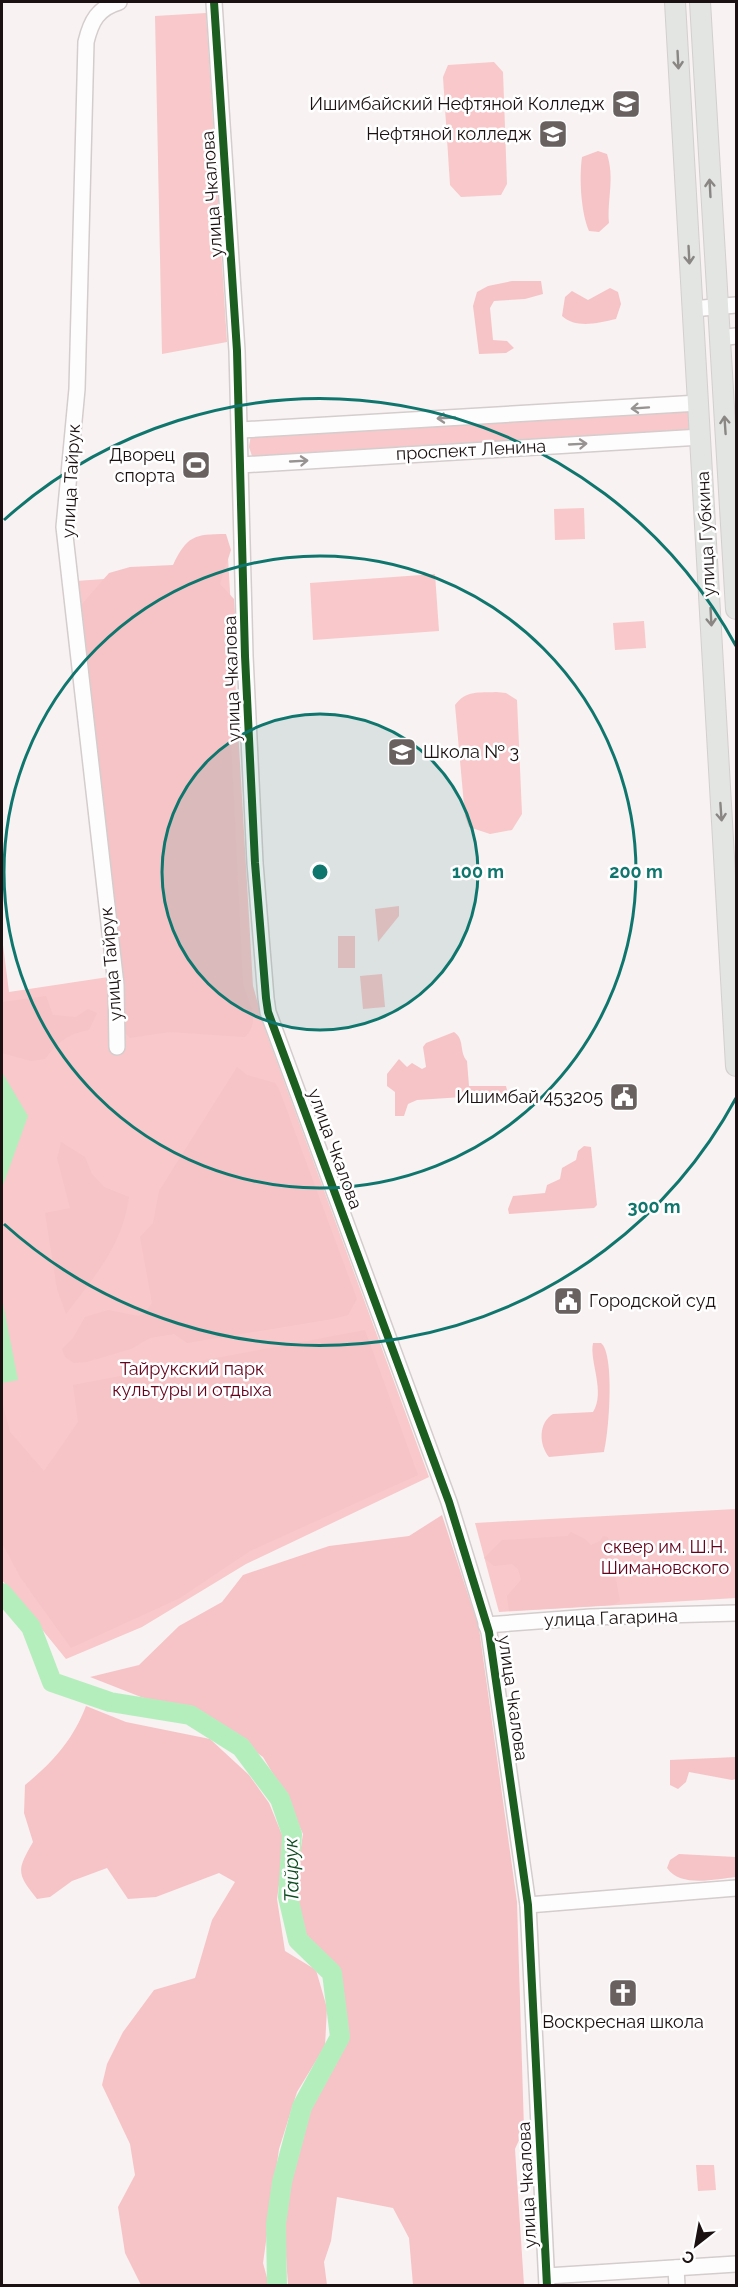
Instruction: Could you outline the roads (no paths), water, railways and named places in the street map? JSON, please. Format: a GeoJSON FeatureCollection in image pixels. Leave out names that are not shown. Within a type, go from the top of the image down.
{"type":"FeatureCollection","features":[{"type":"Feature","properties":{"kind":"main road","name":"улица Губкина"},"geometry":{"type":"LineString","coordinates":[[675,2],[736,1066]]}},
{"type":"Feature","properties":{"kind":"main road","name":"улица Губкина"},"geometry":{"type":"LineString","coordinates":[[700,2],[727,306],[736,609]]}},
{"type":"Feature","properties":{"kind":"street","name":"улица Тайрук"},"geometry":{"type":"LineString","coordinates":[[117,1047],[116,985],[64,527],[77,389],[86,42],[91,21],[108,5],[119,2]]}},
{"type":"Feature","properties":{"kind":"street","name":"улица Чкалова"},"geometry":{"type":"LineString","coordinates":[[214,2],[241,430],[245,656],[254,840],[268,1012],[449,1502],[491,1644],[528,1905],[547,2281]]}},
{"type":"Feature","properties":{"kind":"street"},"geometry":{"type":"LineString","coordinates":[[692,309],[727,306]]}},
{"type":"Feature","properties":{"kind":"street","name":"проспект Ленина"},"geometry":{"type":"LineString","coordinates":[[241,430],[699,403]]}},
{"type":"Feature","properties":{"kind":"street","name":"проспект Ленина"},"geometry":{"type":"LineString","coordinates":[[241,465],[701,437]]}},
{"type":"Feature","properties":{"kind":"street"},"geometry":{"type":"LineString","coordinates":[[704,490],[733,489]]}},
{"type":"Feature","properties":{"kind":"street","name":"улица Гагарина"},"geometry":{"type":"LineString","coordinates":[[486,1625],[591,1617],[736,1613]]}},
{"type":"Feature","properties":{"kind":"street"},"geometry":{"type":"LineString","coordinates":[[528,1905],[736,1888]]}},
{"type":"Feature","properties":{"kind":"street"},"geometry":{"type":"LineString","coordinates":[[547,2281],[736,2264]]}},
{"type":"Feature","properties":{"kind":"street"},"geometry":{"type":"LineString","coordinates":[[676,2268],[677,2286]]}},
{"type":"Feature","properties":{"kind":"waterway","name":"Тайрук"},"geometry":{"type":"LineString","coordinates":[[2,1593],[31,1627],[52,1682],[110,1702],[190,1715],[241,1747],[280,1799],[292,1834],[288,1897],[298,1940],[332,1973],[340,2037],[302,2107],[282,2182],[276,2224],[277,2286]]}},
{"type":"Feature","properties":{"kind":"place","name":"Ишимбайский Нефтяной Колледж"},"geometry":{"type":"Point","coordinates":[626,104]}},
{"type":"Feature","properties":{"kind":"place","name":"Нефтяной колледж"},"geometry":{"type":"Point","coordinates":[553,134]}},
{"type":"Feature","properties":{"kind":"place","name":"Дворец спорта"},"geometry":{"type":"Point","coordinates":[196,465]}},
{"type":"Feature","properties":{"kind":"place","name":"Школа № 3"},"geometry":{"type":"Point","coordinates":[402,752]}},
{"type":"Feature","properties":{"kind":"place","name":"Ишимбай 453205"},"geometry":{"type":"Point","coordinates":[624,1097]}},
{"type":"Feature","properties":{"kind":"place","name":"Городской суд"},"geometry":{"type":"Point","coordinates":[568,1301]}},
{"type":"Feature","properties":{"kind":"place","name":"Воскресная школа"},"geometry":{"type":"Point","coordinates":[623,1993]}},
{"type":"Feature","properties":{"kind":"park label","name":"Тайрукский парк культуры и отдыха"},"geometry":{"type":"Point","coordinates":[192,1379]}},
{"type":"Feature","properties":{"kind":"park label","name":"сквер им. Ш.Н. Шимановского"},"geometry":{"type":"Point","coordinates":[665,1557]}}]}
